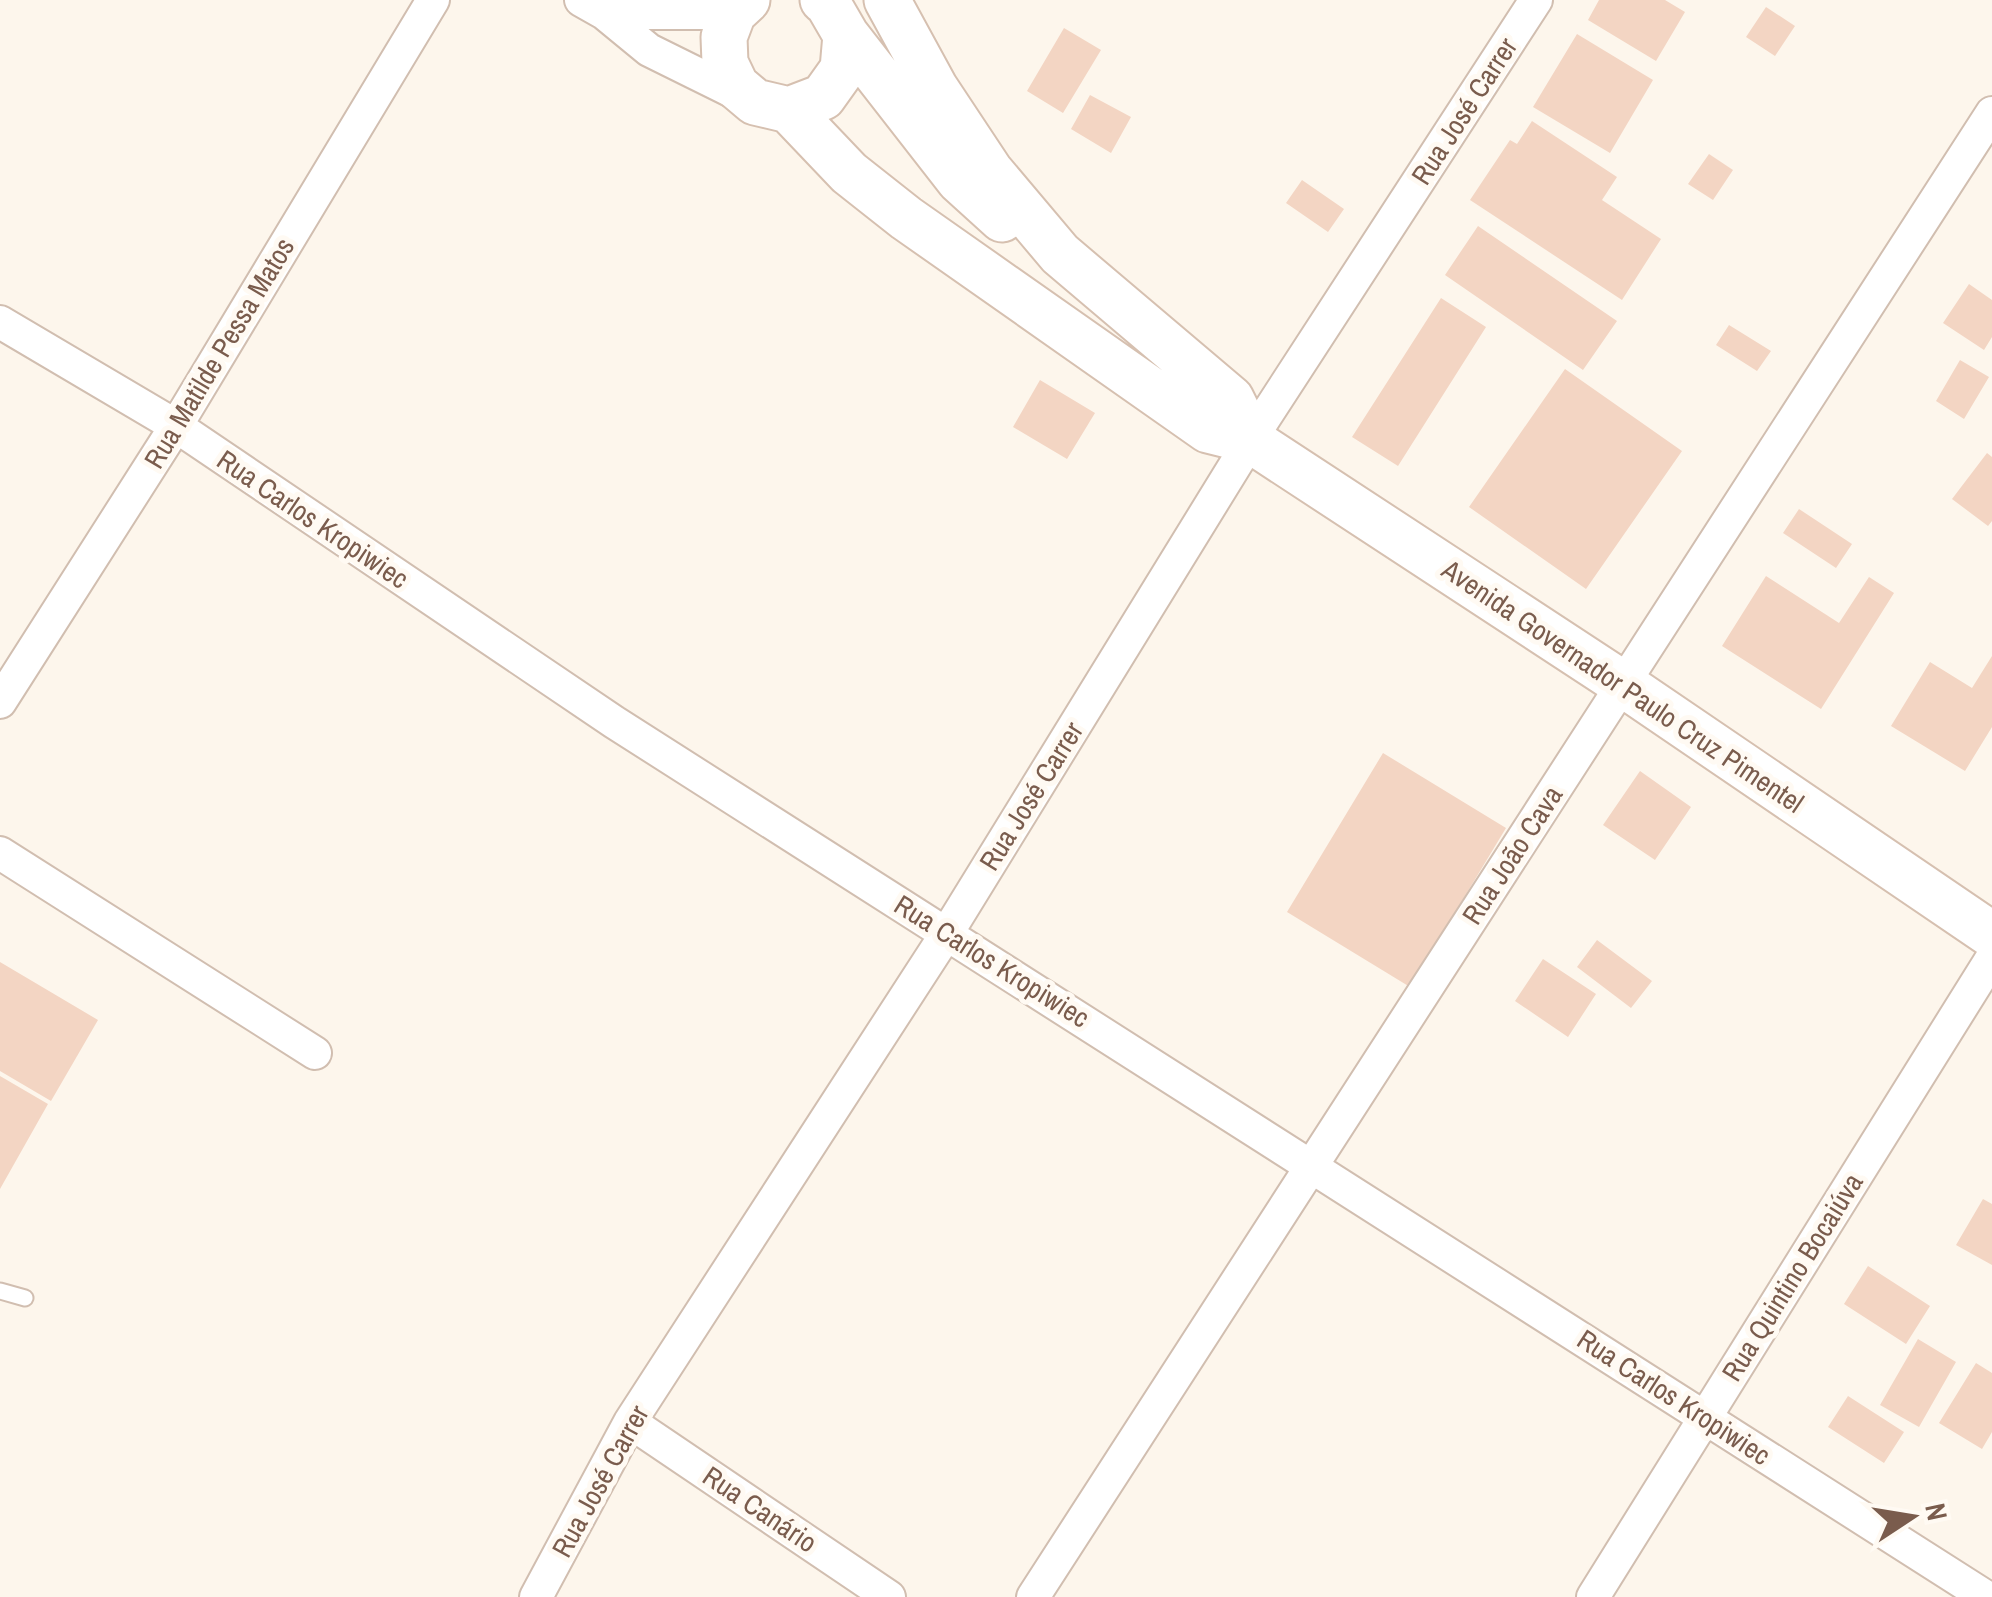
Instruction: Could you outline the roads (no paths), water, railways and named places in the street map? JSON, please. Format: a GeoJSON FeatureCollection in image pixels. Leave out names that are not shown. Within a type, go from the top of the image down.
{"type":"FeatureCollection","features":[{"type":"Feature","properties":{"kind":"street","name":"Rua Matilde Pessa Matos"},"geometry":{"type":"LineString","coordinates":[[0,702],[176,426],[433,0]]}},
{"type":"Feature","properties":{"kind":"street","name":"Avenida Governador Paulo Cruz Pimentel"},"geometry":{"type":"LineString","coordinates":[[887,0],[935,88],[979,154],[1060,254],[1231,399],[1252,441]]}},
{"type":"Feature","properties":{"kind":"street","name":"Rua José Carrer"},"geometry":{"type":"LineString","coordinates":[[536,1597],[630,1422],[947,933],[1263,420],[1536,0]]}},
{"type":"Feature","properties":{"kind":"street","name":"Avenida Governador Paulo Cruz Pimentel"},"geometry":{"type":"LineString","coordinates":[[740,5],[724,37],[725,63],[736,86],[772,106],[906,218],[1208,430],[1252,441],[1623,684],[1992,934]]}},
{"type":"Feature","properties":{"kind":"street"},"geometry":{"type":"LineString","coordinates":[[592,6],[740,5]]}},
{"type":"Feature","properties":{"kind":"street"},"geometry":{"type":"LineString","coordinates":[[592,6],[649,50],[772,106],[822,97],[843,69],[833,10]]}},
{"type":"Feature","properties":{"kind":"street"},"geometry":{"type":"LineString","coordinates":[[833,10],[959,180],[1007,224],[1060,254]]}},
{"type":"Feature","properties":{"kind":"street","name":"Rua João Cava"},"geometry":{"type":"LineString","coordinates":[[1033,1597],[1992,112]]}},
{"type":"Feature","properties":{"kind":"street","name":"Rua Carlos Kropiwiec"},"geometry":{"type":"LineString","coordinates":[[0,322],[176,426],[614,722],[1986,1597]]}},
{"type":"Feature","properties":{"kind":"street"},"geometry":{"type":"LineString","coordinates":[[0,854],[315,1053]]}},
{"type":"Feature","properties":{"kind":"street","name":"Rua Quintino Bocaiúva"},"geometry":{"type":"LineString","coordinates":[[1593,1597],[1992,958]]}},
{"type":"Feature","properties":{"kind":"street","name":"Rua Canário"},"geometry":{"type":"LineString","coordinates":[[630,1422],[890,1597]]}},
{"type":"Feature","properties":{"kind":"lane"},"geometry":{"type":"LineString","coordinates":[[0,1291],[25,1298]]}}]}
